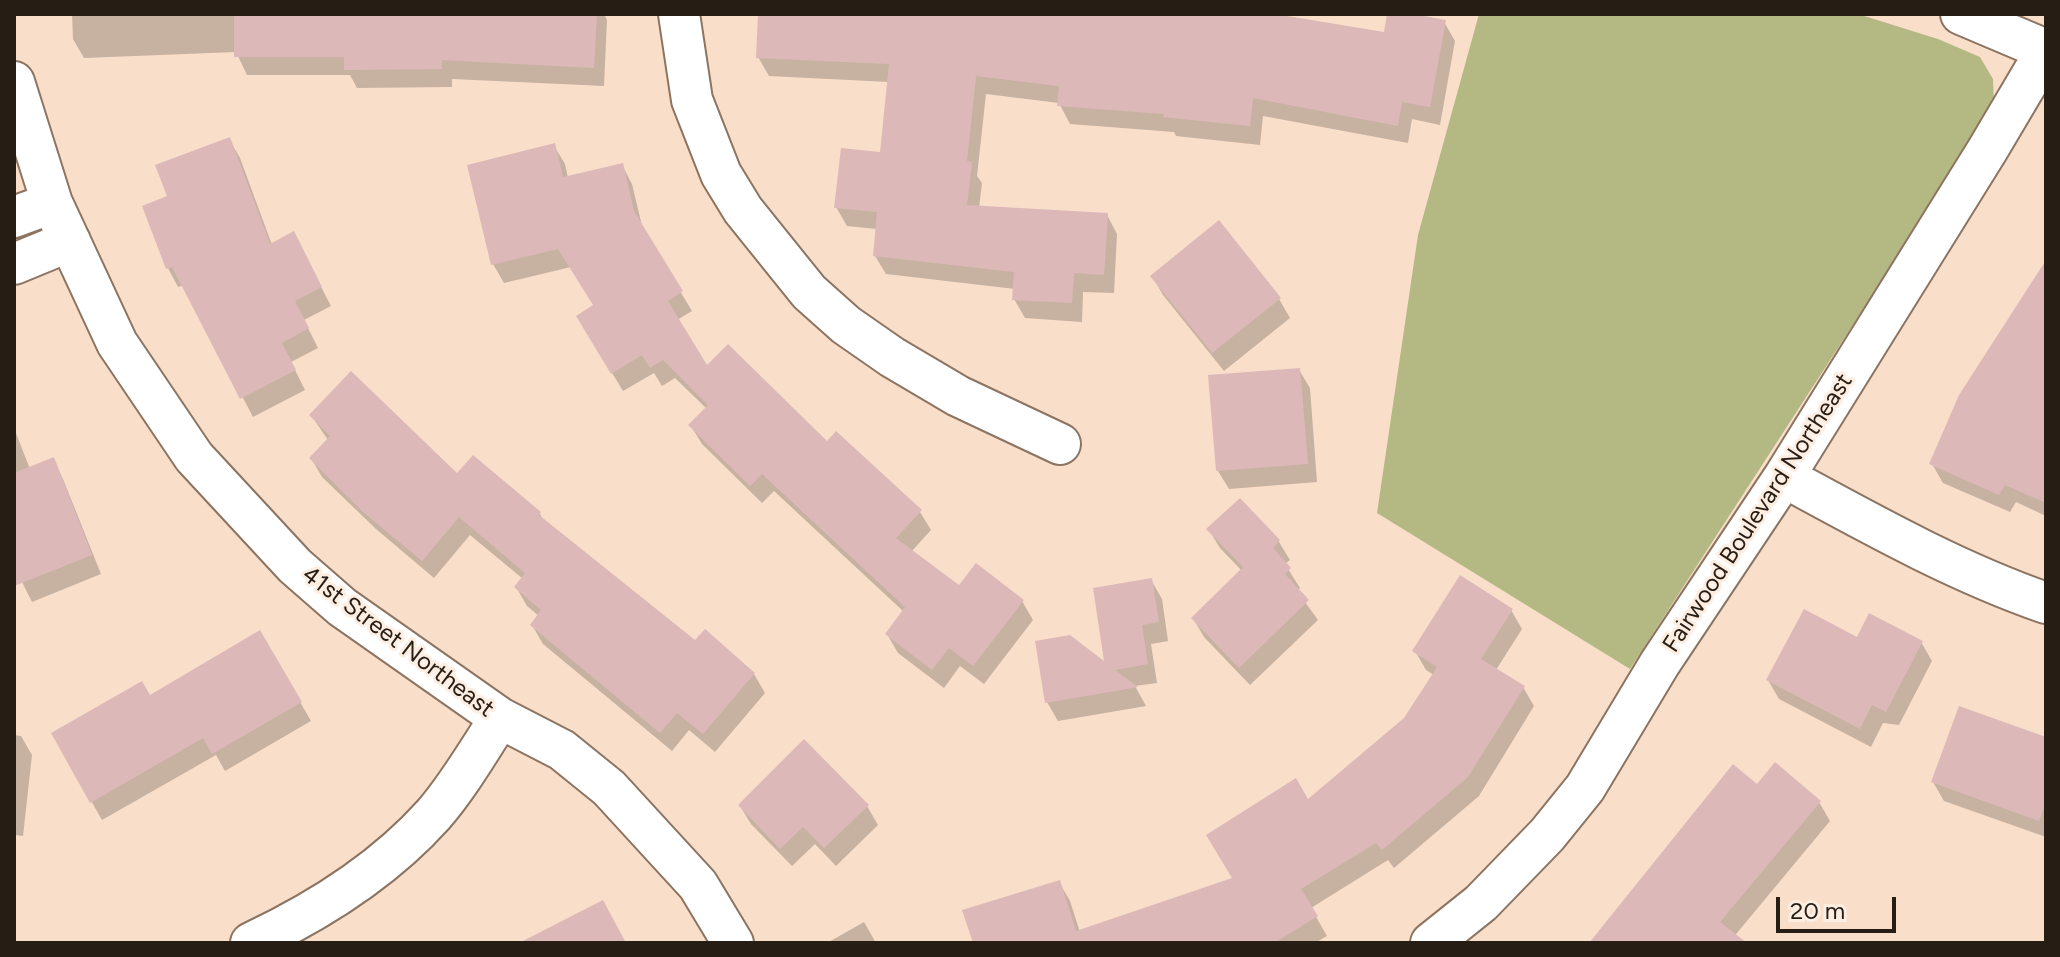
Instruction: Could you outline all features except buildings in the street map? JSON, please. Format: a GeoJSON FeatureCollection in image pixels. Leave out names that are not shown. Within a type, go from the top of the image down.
{"type":"FeatureCollection","features":[{"type":"Feature","properties":{"kind":"street"},"geometry":{"type":"LineString","coordinates":[[679,14],[692,100],[721,174],[743,210],[809,292],[846,325],[892,357],[958,396],[1060,444]]}},
{"type":"Feature","properties":{"kind":"street"},"geometry":{"type":"LineString","coordinates":[[1961,14],[2046,51]]}},
{"type":"Feature","properties":{"kind":"street","name":"Fairwood Boulevard Northeast"},"geometry":{"type":"LineString","coordinates":[[1431,943],[1481,903],[1547,835],[1585,788],[1660,663],[1784,477],[2046,51]]}},
{"type":"Feature","properties":{"kind":"street","name":"41st Street Northeast"},"geometry":{"type":"LineString","coordinates":[[14,82],[52,203],[117,343],[194,457],[295,566],[342,607],[500,718],[562,750],[609,788],[698,885],[733,943]]}},
{"type":"Feature","properties":{"kind":"street"},"geometry":{"type":"LineString","coordinates":[[14,217],[52,203]]}},
{"type":"Feature","properties":{"kind":"street"},"geometry":{"type":"LineString","coordinates":[[14,264],[70,241]]}},
{"type":"Feature","properties":{"kind":"street"},"geometry":{"type":"LineString","coordinates":[[1784,477],[1907,544],[1998,586],[2046,603]]}},
{"type":"Feature","properties":{"kind":"street"},"geometry":{"type":"LineString","coordinates":[[251,943],[321,907],[387,861],[435,812],[500,718]]}},
{"type":"Feature","properties":{"kind":"green space"},"geometry":{"type":"Polygon","coordinates":[[[1479,14],[1858,14],[1938,39],[1980,57],[1993,79],[1994,107],[1630,669],[1377,513],[1418,235],[1479,14]]]}}]}
